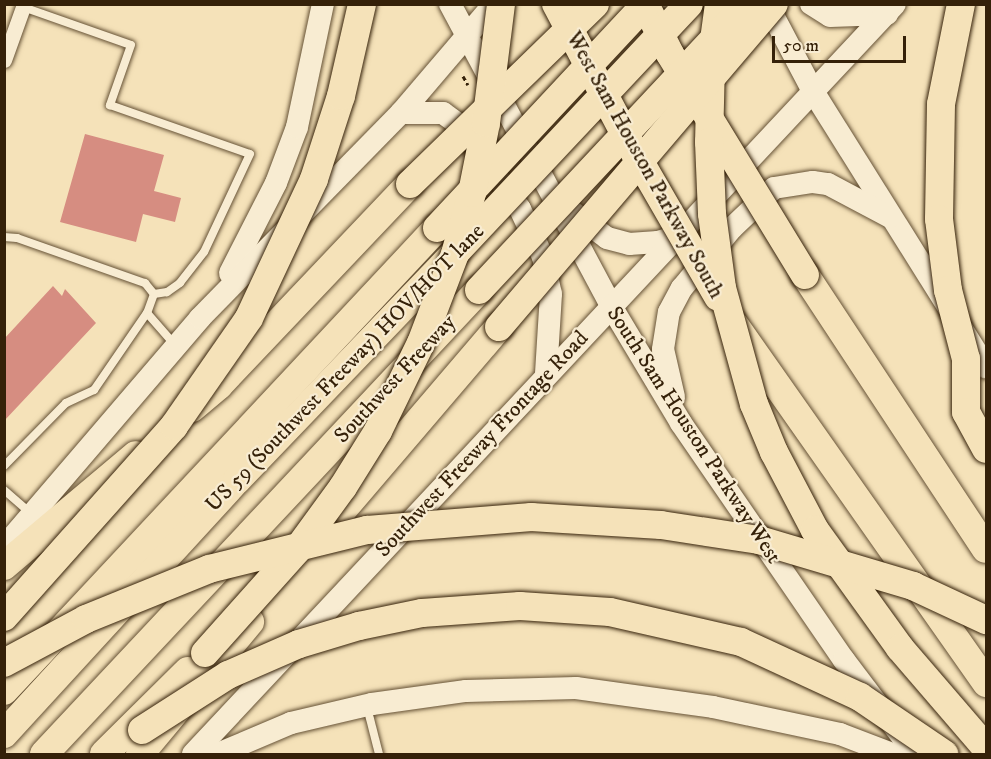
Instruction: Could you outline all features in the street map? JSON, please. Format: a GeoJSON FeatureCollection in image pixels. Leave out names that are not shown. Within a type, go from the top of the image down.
{"type":"FeatureCollection","features":[{"type":"Feature","properties":{"kind":"highway"},"geometry":{"type":"LineString","coordinates":[[4,617],[174,426],[249,318],[314,179],[341,96],[362,4]]}},
{"type":"Feature","properties":{"kind":"highway"},"geometry":{"type":"LineString","coordinates":[[105,754],[205,653],[297,550],[343,487],[393,403],[434,312],[464,224],[486,123],[501,4]]}},
{"type":"Feature","properties":{"kind":"highway","name":"West Sam Houston Parkway South"},"geometry":{"type":"LineString","coordinates":[[556,4],[635,153],[734,324],[987,683]]}},
{"type":"Feature","properties":{"kind":"highway"},"geometry":{"type":"LineString","coordinates":[[4,566],[219,385],[410,184],[595,4]]}},
{"type":"Feature","properties":{"kind":"highway"},"geometry":{"type":"LineString","coordinates":[[4,691],[646,4],[682,74],[805,275],[987,549]]}},
{"type":"Feature","properties":{"kind":"highway","name":"US 59 (Southwest Freeway) HOV/HOT lane"},"geometry":{"type":"LineString","coordinates":[[4,734],[237,480],[689,4]]}},
{"type":"Feature","properties":{"kind":"highway"},"geometry":{"type":"LineString","coordinates":[[719,4],[711,62],[712,214],[722,288],[754,404],[774,453],[814,530],[900,648],[987,748]]}},
{"type":"Feature","properties":{"kind":"highway","name":"Southwest Freeway"},"geometry":{"type":"LineString","coordinates":[[44,754],[747,4]]}},
{"type":"Feature","properties":{"kind":"highway"},"geometry":{"type":"LineString","coordinates":[[140,754],[774,4]]}},
{"type":"Feature","properties":{"kind":"highway"},"geometry":{"type":"LineString","coordinates":[[961,4],[941,104],[939,219],[948,290],[966,359],[966,412],[987,449]]}},
{"type":"Feature","properties":{"kind":"highway"},"geometry":{"type":"LineString","coordinates":[[4,663],[147,592],[230,563],[367,531],[531,517],[661,525],[759,540],[913,586],[987,620]]}},
{"type":"Feature","properties":{"kind":"highway"},"geometry":{"type":"LineString","coordinates":[[105,754],[220,680],[299,644],[359,626],[422,613],[520,606],[610,612],[741,642],[860,697],[945,754]]}},
{"type":"Feature","properties":{"kind":"main road"},"geometry":{"type":"LineString","coordinates":[[200,318],[244,253],[276,183],[297,127],[323,4]]}},
{"type":"Feature","properties":{"kind":"main road"},"geometry":{"type":"LineString","coordinates":[[450,4],[464,36]]}},
{"type":"Feature","properties":{"kind":"main road"},"geometry":{"type":"LineString","coordinates":[[4,546],[200,318],[401,113],[464,36],[494,4]]}},
{"type":"Feature","properties":{"kind":"main road"},"geometry":{"type":"LineString","coordinates":[[767,4],[814,93],[987,367]]}},
{"type":"Feature","properties":{"kind":"main road"},"geometry":{"type":"LineString","coordinates":[[811,4],[830,16],[891,9]]}},
{"type":"Feature","properties":{"kind":"main road","name":"Southwest Freeway Frontage Road"},"geometry":{"type":"LineString","coordinates":[[193,754],[546,374],[891,9]]}},
{"type":"Feature","properties":{"kind":"main road","name":"South Sam Houston Parkway West"},"geometry":{"type":"LineString","coordinates":[[464,36],[611,306],[681,423],[844,660],[915,754]]}},
{"type":"Feature","properties":{"kind":"main road"},"geometry":{"type":"LineString","coordinates":[[401,113],[443,113],[462,127],[520,209],[543,257],[551,294],[546,374]]}},
{"type":"Feature","properties":{"kind":"main road"},"geometry":{"type":"LineString","coordinates":[[681,423],[665,365],[664,327],[682,288],[732,228],[774,188],[813,182],[828,184],[891,218]]}},
{"type":"Feature","properties":{"kind":"main road"},"geometry":{"type":"LineString","coordinates":[[548,190],[607,238],[644,244],[679,235]]}},
{"type":"Feature","properties":{"kind":"main road"},"geometry":{"type":"LineString","coordinates":[[218,754],[248,745],[291,723],[366,705],[466,691],[576,688],[625,692],[840,734],[892,754]]}},
{"type":"Feature","properties":{"kind":"street"},"geometry":{"type":"LineString","coordinates":[[4,60],[23,6]]}},
{"type":"Feature","properties":{"kind":"lane"},"geometry":{"type":"LineString","coordinates":[[23,6],[131,45],[110,105],[250,154],[204,252],[180,283],[167,292],[154,294]]}},
{"type":"Feature","properties":{"kind":"lane"},"geometry":{"type":"LineString","coordinates":[[4,237],[17,238],[145,283],[154,294]]}},
{"type":"Feature","properties":{"kind":"lane"},"geometry":{"type":"LineString","coordinates":[[4,466],[66,404],[94,390],[147,313],[154,294]]}},
{"type":"Feature","properties":{"kind":"lane"},"geometry":{"type":"LineString","coordinates":[[147,313],[176,346]]}},
{"type":"Feature","properties":{"kind":"lane"},"geometry":{"type":"LineString","coordinates":[[4,490],[32,514]]}},
{"type":"Feature","properties":{"kind":"lane"},"geometry":{"type":"LineString","coordinates":[[366,705],[379,754]]}},
{"type":"Feature","properties":{"kind":"building"},"geometry":{"type":"Polygon","coordinates":[[[85,134],[164,155],[154,191],[181,198],[175,222],[143,214],[136,242],[60,222],[85,134]]]}},
{"type":"Feature","properties":{"kind":"building"},"geometry":{"type":"Polygon","coordinates":[[[53,286],[62,296],[65,289],[96,323],[4,421],[4,339],[53,286]]]}}]}
